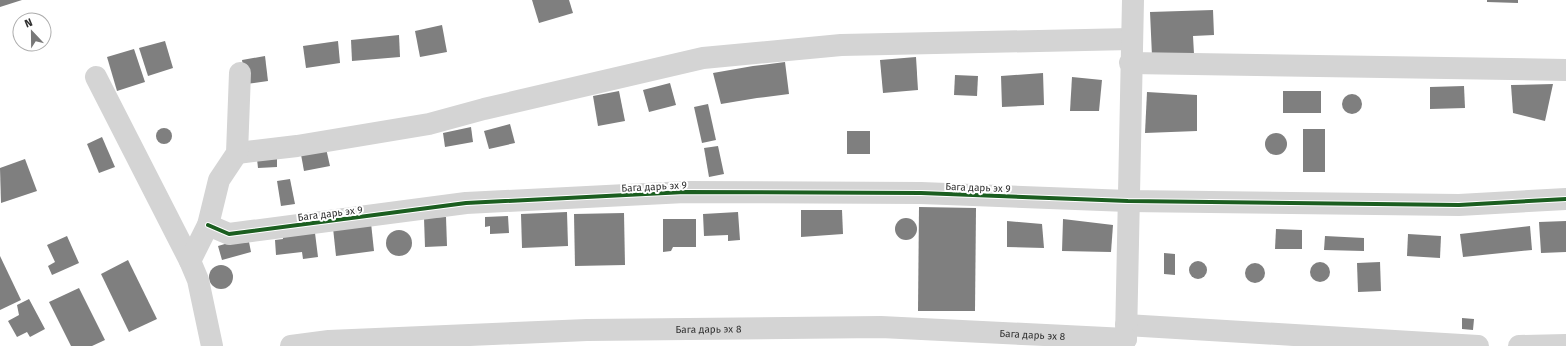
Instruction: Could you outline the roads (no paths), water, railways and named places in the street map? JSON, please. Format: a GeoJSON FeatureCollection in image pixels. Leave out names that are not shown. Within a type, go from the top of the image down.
{"type":"FeatureCollection","features":[{"type":"Feature","properties":{"kind":"street"},"geometry":{"type":"LineString","coordinates":[[1126,337],[1130,63],[1133,0]]}},
{"type":"Feature","properties":{"kind":"street"},"geometry":{"type":"LineString","coordinates":[[237,153],[297,146],[429,124],[484,109],[703,58],[841,45],[1131,39]]}},
{"type":"Feature","properties":{"kind":"street"},"geometry":{"type":"LineString","coordinates":[[1130,63],[1566,70]]}},
{"type":"Feature","properties":{"kind":"street"},"geometry":{"type":"LineString","coordinates":[[190,261],[208,224],[219,180],[237,153],[240,72]]}},
{"type":"Feature","properties":{"kind":"street"},"geometry":{"type":"LineString","coordinates":[[96,77],[190,261],[198,280],[212,346]]}},
{"type":"Feature","properties":{"kind":"street","name":"Бага дарь эх 9"},"geometry":{"type":"LineString","coordinates":[[208,224],[229,234],[466,203],[685,192],[921,193],[1128,200],[1459,205],[1566,199]]}},
{"type":"Feature","properties":{"kind":"street","name":"Бага дарь эх 8"},"geometry":{"type":"LineString","coordinates":[[291,346],[329,341],[587,330],[881,327],[1126,337],[1478,346]]}},
{"type":"Feature","properties":{"kind":"street"},"geometry":{"type":"LineString","coordinates":[[1519,346],[1566,345]]}}]}
